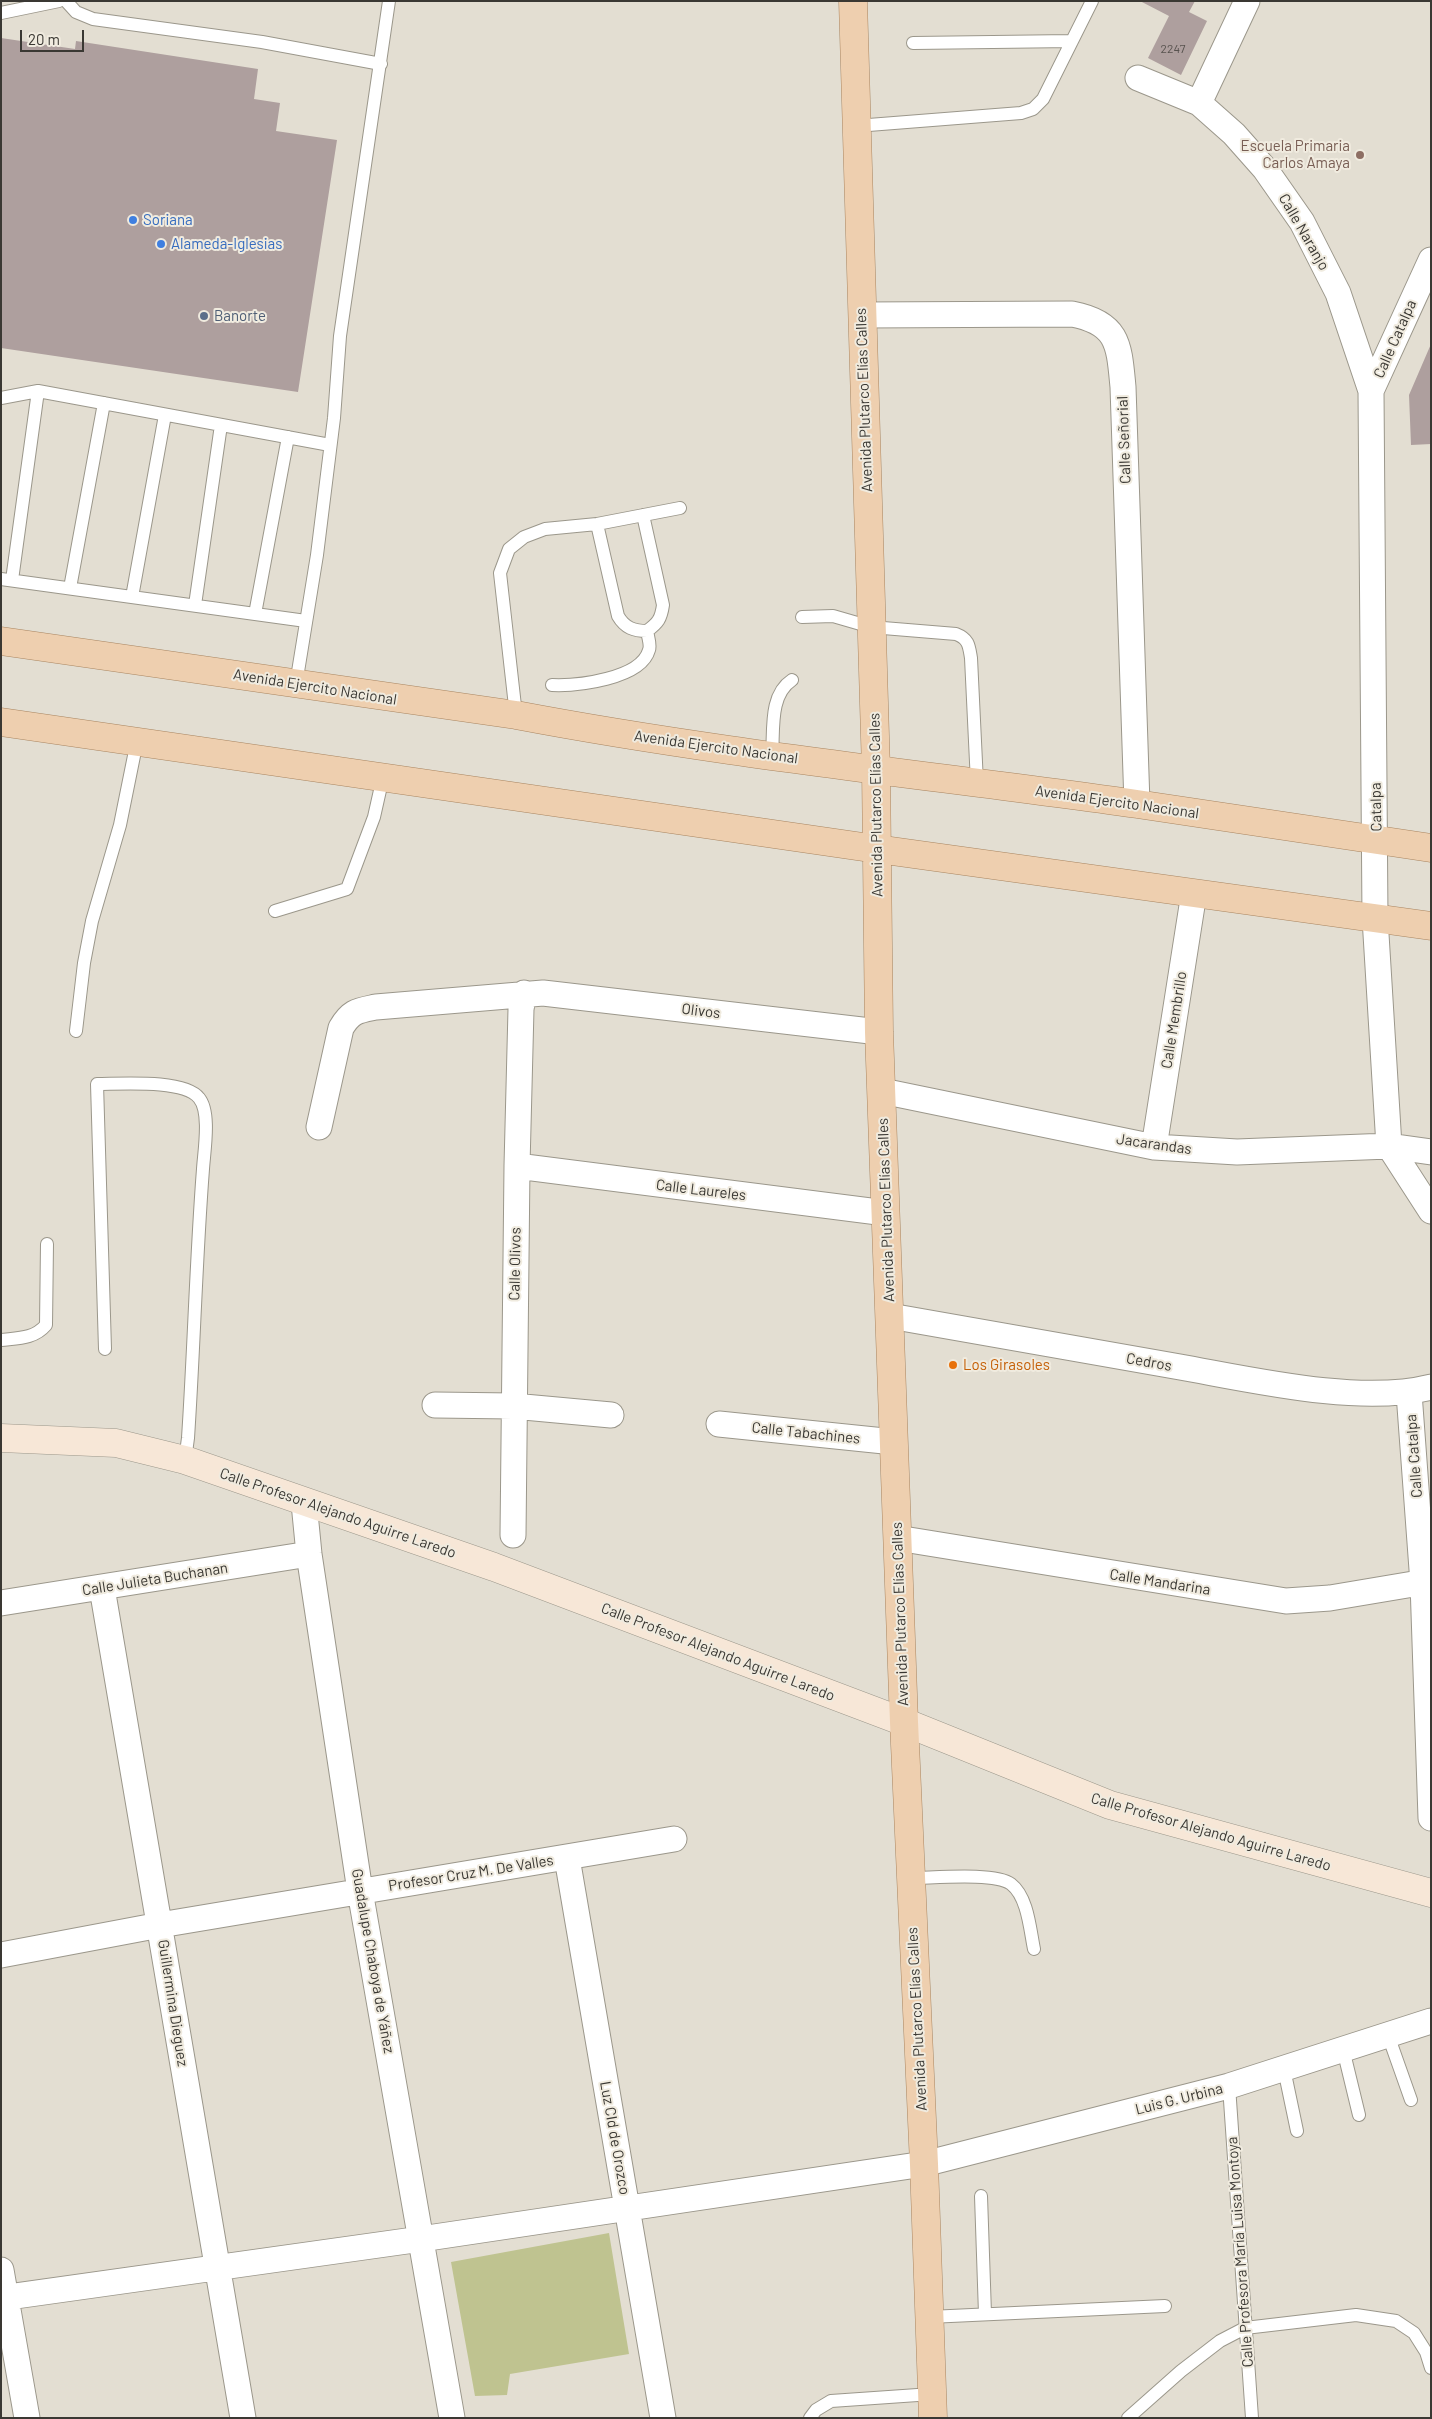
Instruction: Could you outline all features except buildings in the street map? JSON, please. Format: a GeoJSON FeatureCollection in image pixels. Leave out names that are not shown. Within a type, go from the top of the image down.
{"type":"FeatureCollection","features":[{"type":"Feature","properties":{"kind":"main road","name":"Avenida Plutarco Elías Calles"},"geometry":{"type":"LineString","coordinates":[[853,1],[876,770],[879,1032],[910,1878],[924,2164],[933,2406]]}},
{"type":"Feature","properties":{"kind":"main road","name":"Avenida Ejercito Nacional"},"geometry":{"type":"LineString","coordinates":[[1,641],[516,715],[568,725],[772,755],[1137,804],[1431,848]]}},
{"type":"Feature","properties":{"kind":"main road"},"geometry":{"type":"LineString","coordinates":[[1,722],[877,849],[1431,926]]}},
{"type":"Feature","properties":{"kind":"street"},"geometry":{"type":"LineString","coordinates":[[1199,103],[1247,1]]}},
{"type":"Feature","properties":{"kind":"street","name":"Calle Naranjo"},"geometry":{"type":"LineString","coordinates":[[1138,78],[1199,103],[1234,134],[1265,168],[1302,222],[1338,293],[1371,391]]}},
{"type":"Feature","properties":{"kind":"street","name":"Calle Catalpa"},"geometry":{"type":"LineString","coordinates":[[1371,391],[1431,260]]}},
{"type":"Feature","properties":{"kind":"street","name":"Calle Señorial"},"geometry":{"type":"LineString","coordinates":[[862,315],[1072,314],[1092,317],[1103,324],[1113,336],[1120,357],[1123,387],[1137,804]]}},
{"type":"Feature","properties":{"kind":"street","name":"Catalpa"},"geometry":{"type":"LineString","coordinates":[[1371,391],[1376,918],[1390,1146],[1431,1211]]}},
{"type":"Feature","properties":{"kind":"street","name":"Calle Membrillo"},"geometry":{"type":"LineString","coordinates":[[1154,1147],[1194,893]]}},
{"type":"Feature","properties":{"kind":"street","name":"Olivos"},"geometry":{"type":"LineString","coordinates":[[319,1127],[341,1028],[348,1016],[357,1010],[524,993],[543,993],[879,1032]]}},
{"type":"Feature","properties":{"kind":"street","name":"Calle Olivos"},"geometry":{"type":"LineString","coordinates":[[513,1535],[517,1166],[521,1009],[524,993]]}},
{"type":"Feature","properties":{"kind":"street","name":"Jacarandas"},"geometry":{"type":"LineString","coordinates":[[882,1091],[1154,1147],[1237,1152],[1390,1146],[1431,1152]]}},
{"type":"Feature","properties":{"kind":"street","name":"Calle Laureles"},"geometry":{"type":"LineString","coordinates":[[517,1166],[886,1213]]}},
{"type":"Feature","properties":{"kind":"street","name":"Cedros"},"geometry":{"type":"LineString","coordinates":[[890,1316],[1283,1385],[1356,1392],[1420,1390]]}},
{"type":"Feature","properties":{"kind":"street","name":"Calle Catalpa"},"geometry":{"type":"LineString","coordinates":[[1420,1390],[1427,1582],[1431,1818]]}},
{"type":"Feature","properties":{"kind":"street"},"geometry":{"type":"LineString","coordinates":[[434,1404],[513,1406],[611,1415]]}},
{"type":"Feature","properties":{"kind":"street","name":"Calle Tabachines"},"geometry":{"type":"LineString","coordinates":[[719,1424],[894,1442]]}},
{"type":"Feature","properties":{"kind":"street","name":"Calle Profesor Alejando Aguirre Laredo"},"geometry":{"type":"LineString","coordinates":[[1,1438],[116,1443],[185,1460],[494,1567],[904,1722],[1110,1805],[1431,1893]]}},
{"type":"Feature","properties":{"kind":"street","name":"Guadalupe Chaboya de Yáñez"},"geometry":{"type":"LineString","coordinates":[[304,1502],[309,1554],[360,1890],[452,2418]]}},
{"type":"Feature","properties":{"kind":"street","name":"Calle Mandarina"},"geometry":{"type":"LineString","coordinates":[[897,1538],[1286,1601],[1330,1598],[1427,1582]]}},
{"type":"Feature","properties":{"kind":"street","name":"Calle Julieta Buchanan"},"geometry":{"type":"LineString","coordinates":[[1,1603],[309,1554]]}},
{"type":"Feature","properties":{"kind":"street","name":"Guillermina Dieguez"},"geometry":{"type":"LineString","coordinates":[[102,1588],[243,2418]]}},
{"type":"Feature","properties":{"kind":"street","name":"Profesor Cruz M. De Valles"},"geometry":{"type":"LineString","coordinates":[[1,1955],[360,1890],[567,1858],[674,1839]]}},
{"type":"Feature","properties":{"kind":"street","name":"Luz CId de Orozco"},"geometry":{"type":"LineString","coordinates":[[567,1858],[664,2418]]}},
{"type":"Feature","properties":{"kind":"street","name":"Luis G. Urbina"},"geometry":{"type":"LineString","coordinates":[[3,2298],[217,2269],[924,2164],[1229,2086],[1431,2021]]}},
{"type":"Feature","properties":{"kind":"street"},"geometry":{"type":"LineString","coordinates":[[1,2270],[3,2298],[27,2418]]}},
{"type":"Feature","properties":{"kind":"lane"},"geometry":{"type":"LineString","coordinates":[[1,13],[58,1]]}},
{"type":"Feature","properties":{"kind":"lane"},"geometry":{"type":"LineString","coordinates":[[66,1],[76,12],[93,19],[262,42],[380,64]]}},
{"type":"Feature","properties":{"kind":"lane"},"geometry":{"type":"LineString","coordinates":[[296,684],[330,445],[341,327],[389,1]]}},
{"type":"Feature","properties":{"kind":"lane"},"geometry":{"type":"LineString","coordinates":[[856,126],[996,116],[1021,113],[1033,109],[1043,99],[1092,1]]}},
{"type":"Feature","properties":{"kind":"lane"},"geometry":{"type":"LineString","coordinates":[[913,43],[1072,42]]}},
{"type":"Feature","properties":{"kind":"lane"},"geometry":{"type":"LineString","coordinates":[[1,398],[38,391],[330,445]]}},
{"type":"Feature","properties":{"kind":"lane"},"geometry":{"type":"LineString","coordinates":[[38,391],[7,579],[306,621]]}},
{"type":"Feature","properties":{"kind":"lane"},"geometry":{"type":"LineString","coordinates":[[70,588],[104,404]]}},
{"type":"Feature","properties":{"kind":"lane"},"geometry":{"type":"LineString","coordinates":[[132,597],[165,415]]}},
{"type":"Feature","properties":{"kind":"lane"},"geometry":{"type":"LineString","coordinates":[[195,606],[221,425]]}},
{"type":"Feature","properties":{"kind":"lane"},"geometry":{"type":"LineString","coordinates":[[255,614],[288,437]]}},
{"type":"Feature","properties":{"kind":"lane"},"geometry":{"type":"LineString","coordinates":[[516,715],[500,572],[509,549],[524,537],[545,529],[596,524],[680,508]]}},
{"type":"Feature","properties":{"kind":"lane"},"geometry":{"type":"LineString","coordinates":[[596,524],[618,616],[623,624],[630,628],[647,631],[658,623],[662,605],[643,515]]}},
{"type":"Feature","properties":{"kind":"lane"},"geometry":{"type":"LineString","coordinates":[[802,617],[833,616],[871,627],[956,634],[964,637],[969,644],[977,783]]}},
{"type":"Feature","properties":{"kind":"lane"},"geometry":{"type":"LineString","coordinates":[[552,685],[585,684],[638,667],[650,648],[647,631]]}},
{"type":"Feature","properties":{"kind":"lane"},"geometry":{"type":"LineString","coordinates":[[772,755],[777,699],[783,686],[792,680]]}},
{"type":"Feature","properties":{"kind":"lane"},"geometry":{"type":"LineString","coordinates":[[76,1031],[84,963],[92,921],[120,825],[137,741]]}},
{"type":"Feature","properties":{"kind":"lane"},"geometry":{"type":"LineString","coordinates":[[274,911],[347,889],[374,817],[383,777]]}},
{"type":"Feature","properties":{"kind":"lane"},"geometry":{"type":"LineString","coordinates":[[105,1349],[96,1084],[171,1086],[191,1091],[200,1099],[204,1109],[205,1134],[197,1245],[188,1438],[185,1460]]}},
{"type":"Feature","properties":{"kind":"lane"},"geometry":{"type":"LineString","coordinates":[[1,1340],[31,1336],[39,1332],[46,1325],[47,1244]]}},
{"type":"Feature","properties":{"kind":"lane"},"geometry":{"type":"LineString","coordinates":[[910,1878],[997,1877],[1011,1884],[1024,1905],[1034,1949]]}},
{"type":"Feature","properties":{"kind":"lane"},"geometry":{"type":"LineString","coordinates":[[1388,2035],[1411,2100]]}},
{"type":"Feature","properties":{"kind":"lane"},"geometry":{"type":"LineString","coordinates":[[1343,2049],[1359,2115]]}},
{"type":"Feature","properties":{"kind":"lane"},"geometry":{"type":"LineString","coordinates":[[1284,2068],[1297,2131]]}},
{"type":"Feature","properties":{"kind":"lane","name":"Calle Profesora María Luisa Montoya"},"geometry":{"type":"LineString","coordinates":[[1229,2086],[1252,2418]]}},
{"type":"Feature","properties":{"kind":"lane"},"geometry":{"type":"LineString","coordinates":[[981,2196],[985,2314]]}},
{"type":"Feature","properties":{"kind":"lane"},"geometry":{"type":"LineString","coordinates":[[929,2317],[1165,2306]]}},
{"type":"Feature","properties":{"kind":"lane"},"geometry":{"type":"LineString","coordinates":[[1128,2418],[1212,2347],[1245,2328],[1356,2315],[1396,2321],[1414,2333],[1426,2352],[1431,2368]]}},
{"type":"Feature","properties":{"kind":"lane"},"geometry":{"type":"LineString","coordinates":[[810,2418],[816,2410],[831,2401],[933,2406]]}},
{"type":"Feature","properties":{"kind":"green space"},"geometry":{"type":"Polygon","coordinates":[[[609,2233],[629,2354],[510,2374],[507,2395],[475,2396],[451,2262],[609,2233]]]}},
{"type":"Feature","properties":{"kind":"place","name":"Escuela Primaria Carlos Amaya"},"geometry":{"type":"Point","coordinates":[1360,155]}},
{"type":"Feature","properties":{"kind":"place","name":"Soriana"},"geometry":{"type":"Point","coordinates":[133,220]}},
{"type":"Feature","properties":{"kind":"place","name":"Alameda-Iglesias"},"geometry":{"type":"Point","coordinates":[161,244]}},
{"type":"Feature","properties":{"kind":"place","name":"Banorte"},"geometry":{"type":"Point","coordinates":[204,316]}},
{"type":"Feature","properties":{"kind":"place","name":"Los Girasoles"},"geometry":{"type":"Point","coordinates":[953,1365]}}]}
